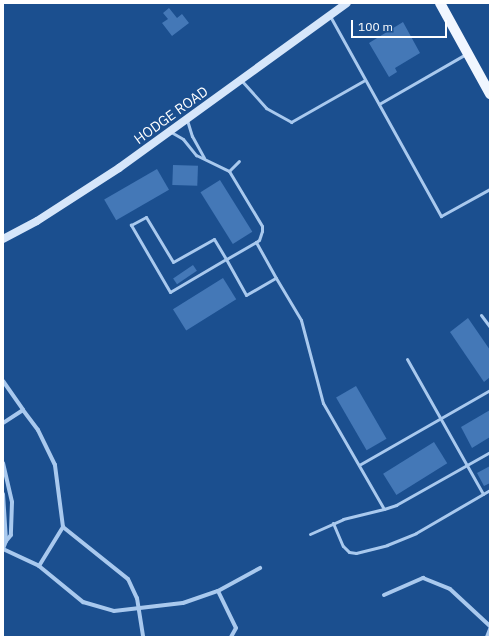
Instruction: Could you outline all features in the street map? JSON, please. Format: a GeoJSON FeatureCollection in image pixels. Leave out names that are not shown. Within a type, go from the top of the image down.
{"type":"FeatureCollection","features":[{"type":"Feature","properties":{"kind":"main road","name":"HODGE ROAD"},"geometry":{"type":"LineString","coordinates":[[3,238],[37,221],[171,132],[347,3]]}},
{"type":"Feature","properties":{"kind":"main road"},"geometry":{"type":"LineString","coordinates":[[440,3],[490,94]]}},
{"type":"Feature","properties":{"kind":"street"},"geometry":{"type":"LineString","coordinates":[[3,381],[38,430],[55,465],[63,527],[39,566]]}},
{"type":"Feature","properties":{"kind":"street"},"geometry":{"type":"LineString","coordinates":[[3,423],[23,410]]}},
{"type":"Feature","properties":{"kind":"street"},"geometry":{"type":"LineString","coordinates":[[3,463],[12,502],[11,535],[6,541],[3,549],[39,566],[83,602],[96,608],[114,611],[138,610],[183,603],[218,591],[260,568]]}},
{"type":"Feature","properties":{"kind":"street"},"geometry":{"type":"LineString","coordinates":[[3,494],[6,541]]}},
{"type":"Feature","properties":{"kind":"street"},"geometry":{"type":"LineString","coordinates":[[63,527],[128,579],[137,598],[143,637]]}},
{"type":"Feature","properties":{"kind":"street"},"geometry":{"type":"LineString","coordinates":[[384,595],[423,578],[450,589],[490,627],[487,637]]}},
{"type":"Feature","properties":{"kind":"street"},"geometry":{"type":"LineString","coordinates":[[218,591],[236,628],[231,637]]}},
{"type":"Feature","properties":{"kind":"lane"},"geometry":{"type":"LineString","coordinates":[[330,16],[441,216],[490,189]]}},
{"type":"Feature","properties":{"kind":"lane"},"geometry":{"type":"LineString","coordinates":[[379,104],[468,53]]}},
{"type":"Feature","properties":{"kind":"lane"},"geometry":{"type":"LineString","coordinates":[[241,80],[266,108],[291,122],[365,80]]}},
{"type":"Feature","properties":{"kind":"lane"},"geometry":{"type":"LineString","coordinates":[[187,120],[192,136],[204,158]]}},
{"type":"Feature","properties":{"kind":"lane"},"geometry":{"type":"LineString","coordinates":[[171,132],[183,139],[196,156],[204,158],[229,171],[262,226],[259,240],[226,259],[170,292],[131,225],[146,217],[173,262],[214,239],[226,259],[246,295],[276,278]]}},
{"type":"Feature","properties":{"kind":"lane"},"geometry":{"type":"LineString","coordinates":[[229,171],[239,161]]}},
{"type":"Feature","properties":{"kind":"lane"},"geometry":{"type":"LineString","coordinates":[[256,242],[301,320],[323,403],[384,509]]}},
{"type":"Feature","properties":{"kind":"lane"},"geometry":{"type":"LineString","coordinates":[[481,315],[490,327]]}},
{"type":"Feature","properties":{"kind":"lane"},"geometry":{"type":"LineString","coordinates":[[407,360],[483,494]]}},
{"type":"Feature","properties":{"kind":"lane"},"geometry":{"type":"LineString","coordinates":[[359,465],[490,390]]}},
{"type":"Feature","properties":{"kind":"lane"},"geometry":{"type":"LineString","coordinates":[[310,534],[333,523],[396,505],[490,452]]}},
{"type":"Feature","properties":{"kind":"lane"},"geometry":{"type":"LineString","coordinates":[[333,523],[343,546],[349,552],[356,553],[399,541],[490,490]]}},
{"type":"Feature","properties":{"kind":"building"},"geometry":{"type":"Polygon","coordinates":[[[169,8],[177,18],[182,14],[189,23],[172,36],[162,23],[168,19],[163,13],[169,8]]]}},
{"type":"Feature","properties":{"kind":"building"},"geometry":{"type":"Polygon","coordinates":[[[403,22],[420,53],[395,68],[397,72],[389,77],[369,43],[403,22]]]}},
{"type":"Feature","properties":{"kind":"building"},"geometry":{"type":"Polygon","coordinates":[[[173,165],[198,166],[197,186],[172,185],[173,165]]]}},
{"type":"Feature","properties":{"kind":"building"},"geometry":{"type":"Polygon","coordinates":[[[157,169],[169,190],[116,220],[104,200],[157,169]]]}},
{"type":"Feature","properties":{"kind":"building"},"geometry":{"type":"Polygon","coordinates":[[[220,180],[252,232],[233,244],[200,192],[220,180]]]}},
{"type":"Feature","properties":{"kind":"building"},"geometry":{"type":"Polygon","coordinates":[[[193,265],[197,271],[177,284],[173,278],[193,265]]]}},
{"type":"Feature","properties":{"kind":"building"},"geometry":{"type":"Polygon","coordinates":[[[223,278],[236,299],[186,330],[173,309],[223,278]]]}},
{"type":"Feature","properties":{"kind":"building"},"geometry":{"type":"Polygon","coordinates":[[[468,318],[490,350],[490,377],[484,382],[450,332],[468,318]]]}},
{"type":"Feature","properties":{"kind":"building"},"geometry":{"type":"Polygon","coordinates":[[[356,386],[387,439],[367,450],[336,398],[356,386]]]}},
{"type":"Feature","properties":{"kind":"building"},"geometry":{"type":"Polygon","coordinates":[[[490,410],[490,437],[472,448],[461,427],[490,410]]]}},
{"type":"Feature","properties":{"kind":"building"},"geometry":{"type":"Polygon","coordinates":[[[434,442],[447,463],[396,495],[383,474],[434,442]]]}},
{"type":"Feature","properties":{"kind":"building"},"geometry":{"type":"Polygon","coordinates":[[[490,466],[490,483],[484,486],[477,473],[490,466]]]}}]}
